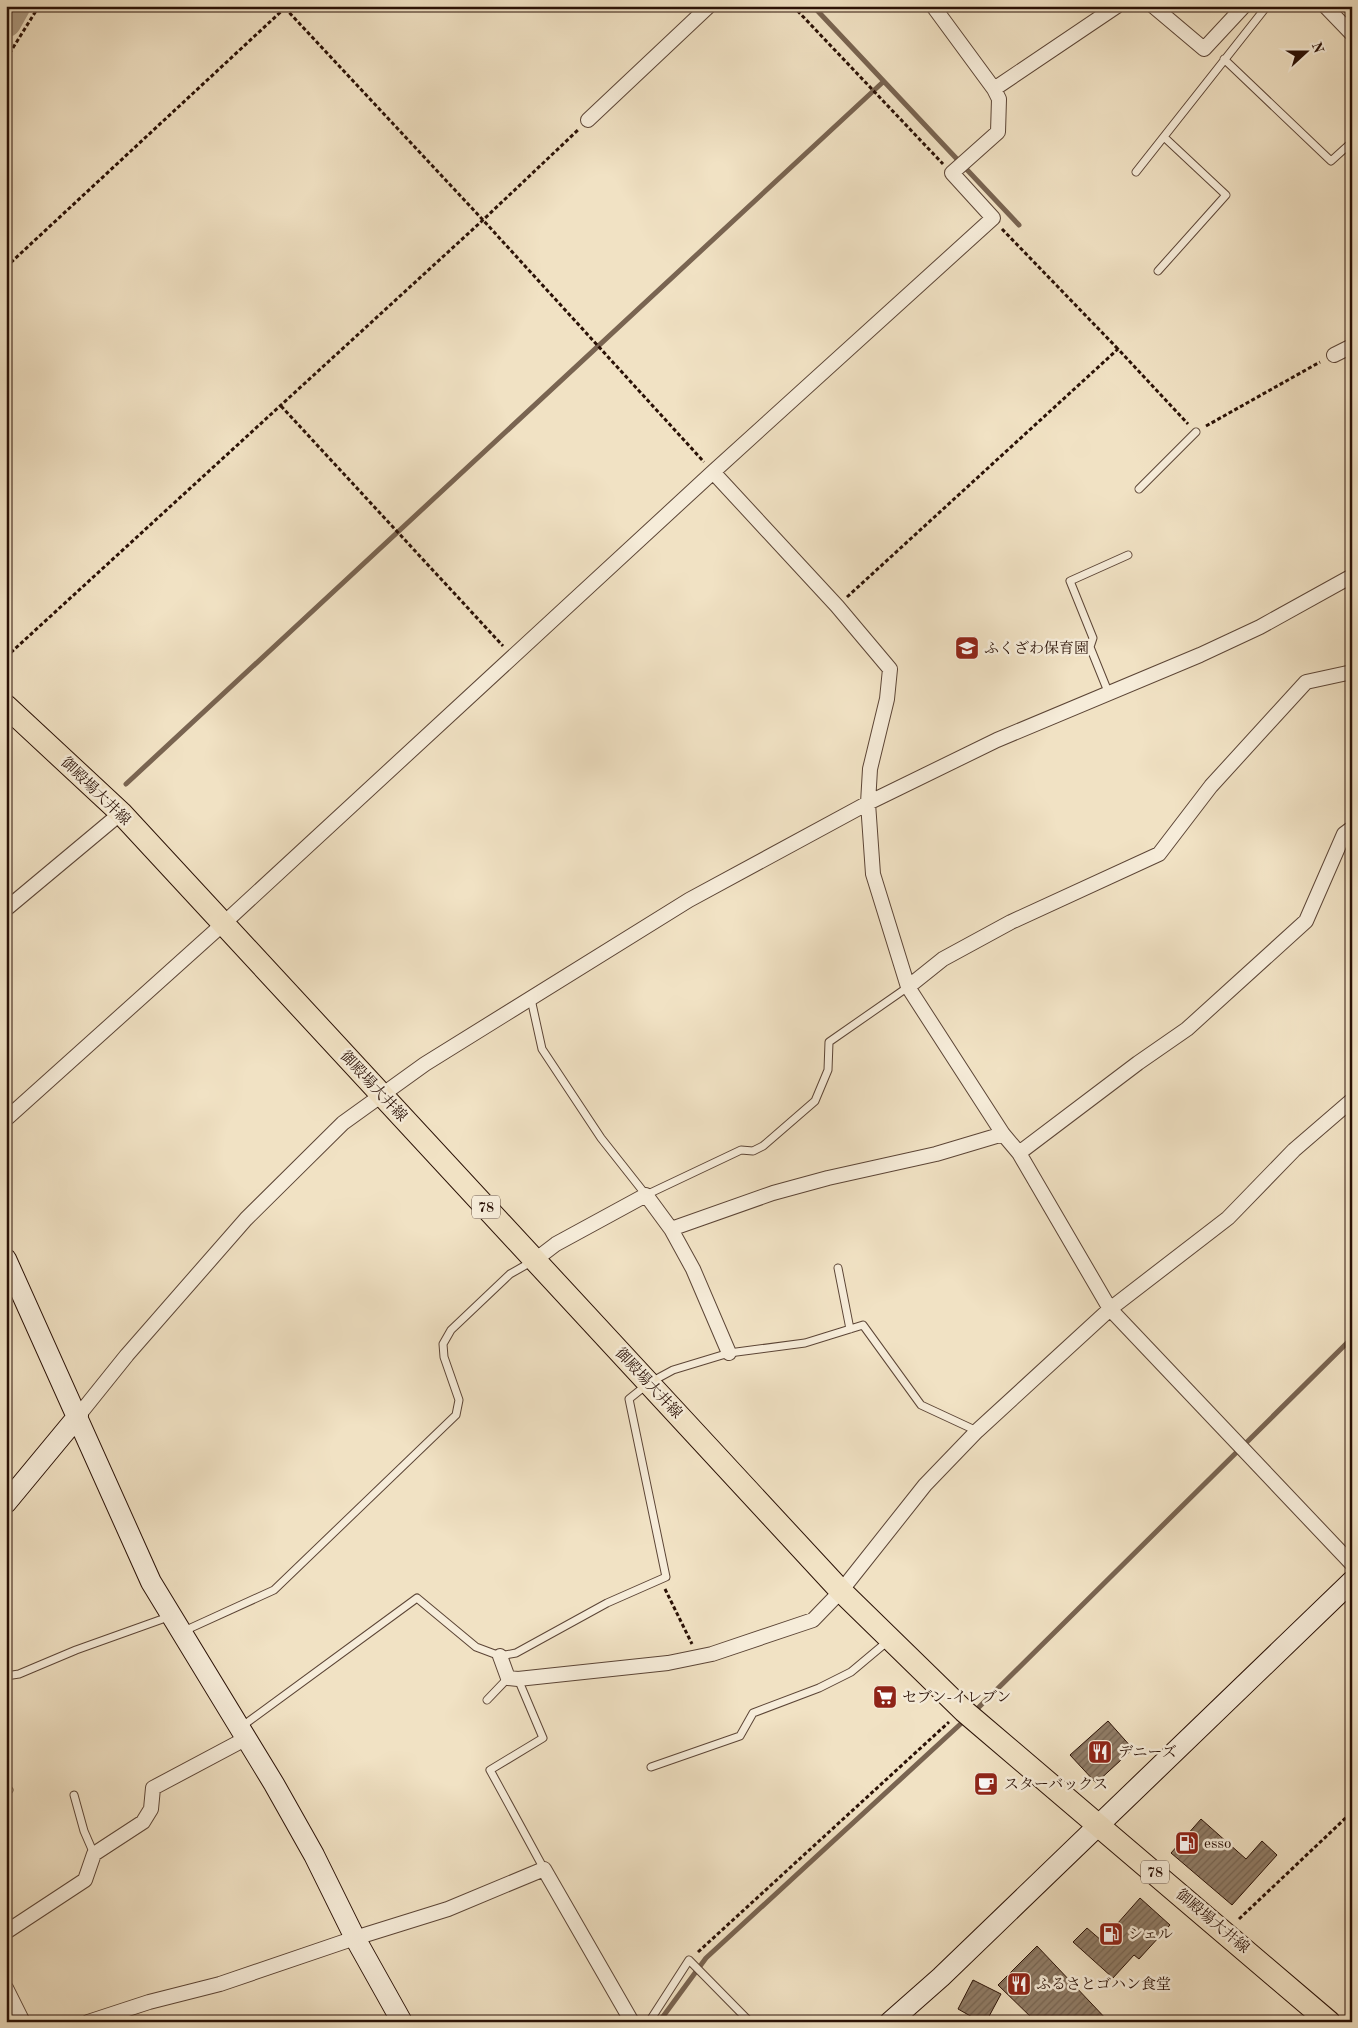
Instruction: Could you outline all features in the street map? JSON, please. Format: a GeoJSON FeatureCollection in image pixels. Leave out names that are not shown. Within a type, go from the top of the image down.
{"type":"FeatureCollection","features":[{"type":"Feature","properties":{"kind":"main road","name":"御殿場大井線"},"geometry":{"type":"LineString","coordinates":[[6,706],[121,813],[841,1592],[968,1714],[1226,1932],[1329,2022]]}},
{"type":"Feature","properties":{"kind":"street"},"geometry":{"type":"LineString","coordinates":[[588,120],[709,6]]}},
{"type":"Feature","properties":{"kind":"street"},"geometry":{"type":"LineString","coordinates":[[994,88],[1117,6]]}},
{"type":"Feature","properties":{"kind":"street"},"geometry":{"type":"LineString","coordinates":[[1153,6],[1204,49],[1244,6]]}},
{"type":"Feature","properties":{"kind":"street"},"geometry":{"type":"LineString","coordinates":[[1325,6],[1352,34]]}},
{"type":"Feature","properties":{"kind":"street"},"geometry":{"type":"LineString","coordinates":[[6,1119],[223,924],[712,472],[993,218],[952,173],[998,132],[999,100],[994,88],[934,7]]}},
{"type":"Feature","properties":{"kind":"street"},"geometry":{"type":"LineString","coordinates":[[1334,355],[1352,346]]}},
{"type":"Feature","properties":{"kind":"street"},"geometry":{"type":"LineString","coordinates":[[712,472],[837,606],[890,669],[886,699],[870,769],[868,803],[873,874],[908,987],[1003,1134],[1019,1153],[1110,1308],[1352,1564]]}},
{"type":"Feature","properties":{"kind":"street"},"geometry":{"type":"LineString","coordinates":[[6,1503],[128,1355],[246,1220],[343,1123],[381,1093],[689,900],[868,803],[997,740],[1109,694],[1260,628],[1352,576]]}},
{"type":"Feature","properties":{"kind":"street"},"geometry":{"type":"LineString","coordinates":[[908,987],[943,959],[1011,922],[1159,854],[1211,786],[1306,682],[1352,672]]}},
{"type":"Feature","properties":{"kind":"street"},"geometry":{"type":"LineString","coordinates":[[6,910],[121,813]]}},
{"type":"Feature","properties":{"kind":"street"},"geometry":{"type":"LineString","coordinates":[[1019,1153],[1138,1063],[1188,1030],[1306,922],[1344,834],[1352,828]]}},
{"type":"Feature","properties":{"kind":"street"},"geometry":{"type":"LineString","coordinates":[[500,1656],[513,1678],[668,1663],[697,1657],[813,1620],[841,1592],[925,1485],[977,1431],[1110,1308],[1228,1218],[1294,1150],[1352,1100]]}},
{"type":"Feature","properties":{"kind":"street"},"geometry":{"type":"LineString","coordinates":[[671,1229],[773,1193],[828,1178],[936,1154],[1003,1134]]}},
{"type":"Feature","properties":{"kind":"street"},"geometry":{"type":"LineString","coordinates":[[536,1260],[556,1244],[646,1195],[671,1229],[693,1269],[729,1353]]}},
{"type":"Feature","properties":{"kind":"street"},"geometry":{"type":"LineString","coordinates":[[6,1259],[151,1582],[244,1732],[314,1855],[355,1938],[402,2022]]}},
{"type":"Feature","properties":{"kind":"street"},"geometry":{"type":"LineString","coordinates":[[890,2022],[941,1976],[1352,1581]]}},
{"type":"Feature","properties":{"kind":"street"},"geometry":{"type":"LineString","coordinates":[[6,1932],[85,1880],[94,1854],[143,1822],[152,1809],[153,1788],[244,1732]]}},
{"type":"Feature","properties":{"kind":"street"},"geometry":{"type":"LineString","coordinates":[[88,2022],[150,2002],[220,1984],[355,1938],[448,1909],[544,1869],[632,2022]]}},
{"type":"Feature","properties":{"kind":"street"},"geometry":{"type":"LineString","coordinates":[[6,1988],[23,2022]]}},
{"type":"Feature","properties":{"kind":"lane"},"geometry":{"type":"LineString","coordinates":[[1136,172],[1267,6]]}},
{"type":"Feature","properties":{"kind":"lane"},"geometry":{"type":"LineString","coordinates":[[1224,59],[1331,161],[1352,142]]}},
{"type":"Feature","properties":{"kind":"lane"},"geometry":{"type":"LineString","coordinates":[[1158,270],[1226,195],[1164,137]]}},
{"type":"Feature","properties":{"kind":"lane"},"geometry":{"type":"LineString","coordinates":[[1139,489],[1196,432]]}},
{"type":"Feature","properties":{"kind":"lane"},"geometry":{"type":"LineString","coordinates":[[1109,694],[1090,647],[1093,638],[1070,581],[1128,556]]}},
{"type":"Feature","properties":{"kind":"lane"},"geometry":{"type":"LineString","coordinates":[[531,999],[542,1049],[601,1138],[646,1195],[741,1150],[753,1151],[763,1146],[815,1102],[828,1070],[829,1042],[908,987]]}},
{"type":"Feature","properties":{"kind":"lane"},"geometry":{"type":"LineString","coordinates":[[6,1676],[19,1674],[76,1650],[178,1623],[274,1590],[456,1415],[459,1400],[444,1357],[443,1344],[451,1330],[510,1274],[536,1260]]}},
{"type":"Feature","properties":{"kind":"lane"},"geometry":{"type":"LineString","coordinates":[[838,1268],[850,1329]]}},
{"type":"Feature","properties":{"kind":"lane"},"geometry":{"type":"LineString","coordinates":[[244,1732],[417,1598],[476,1647],[500,1656],[516,1653],[608,1603],[666,1577],[629,1399],[649,1384],[673,1370],[729,1353],[805,1343],[862,1325],[921,1405],[977,1431]]}},
{"type":"Feature","properties":{"kind":"lane"},"geometry":{"type":"LineString","coordinates":[[651,1767],[740,1736],[753,1713],[819,1688],[851,1672],[890,1639]]}},
{"type":"Feature","properties":{"kind":"lane"},"geometry":{"type":"LineString","coordinates":[[487,1700],[513,1678],[544,1738],[490,1770],[544,1869]]}},
{"type":"Feature","properties":{"kind":"lane"},"geometry":{"type":"LineString","coordinates":[[74,1795],[84,1831],[94,1854]]}},
{"type":"Feature","properties":{"kind":"lane"},"geometry":{"type":"LineString","coordinates":[[649,2022],[689,1960],[750,2022]]}},
{"type":"Feature","properties":{"kind":"path"},"geometry":{"type":"LineString","coordinates":[[6,59],[39,6]]}},
{"type":"Feature","properties":{"kind":"path"},"geometry":{"type":"LineString","coordinates":[[793,6],[952,173]]}},
{"type":"Feature","properties":{"kind":"path"},"geometry":{"type":"LineString","coordinates":[[6,267],[286,7],[712,472]]}},
{"type":"Feature","properties":{"kind":"path"},"geometry":{"type":"LineString","coordinates":[[6,657],[483,220],[588,120]]}},
{"type":"Feature","properties":{"kind":"path"},"geometry":{"type":"LineString","coordinates":[[993,218],[1196,432],[1278,384],[1334,355]]}},
{"type":"Feature","properties":{"kind":"path"},"geometry":{"type":"LineString","coordinates":[[837,606],[1118,349]]}},
{"type":"Feature","properties":{"kind":"path"},"geometry":{"type":"LineString","coordinates":[[281,406],[513,656]]}},
{"type":"Feature","properties":{"kind":"path"},"geometry":{"type":"LineString","coordinates":[[661,1580],[697,1657]]}},
{"type":"Feature","properties":{"kind":"path"},"geometry":{"type":"LineString","coordinates":[[689,1960],[968,1714]]}},
{"type":"Feature","properties":{"kind":"path"},"geometry":{"type":"LineString","coordinates":[[1226,1932],[1352,1812]]}},
{"type":"Feature","properties":{"kind":"building"},"geometry":{"type":"Polygon","coordinates":[[[1108,1721],[1133,1749],[1096,1783],[1070,1755],[1108,1721]]]}},
{"type":"Feature","properties":{"kind":"building"},"geometry":{"type":"Polygon","coordinates":[[[1201,1819],[1246,1859],[1262,1841],[1277,1855],[1232,1905],[1171,1853],[1201,1819]]]}},
{"type":"Feature","properties":{"kind":"building"},"geometry":{"type":"Polygon","coordinates":[[[1140,1898],[1170,1925],[1139,1959],[1134,1955],[1113,1978],[1073,1942],[1087,1928],[1102,1941],[1140,1898]]]}},
{"type":"Feature","properties":{"kind":"building"},"geometry":{"type":"Polygon","coordinates":[[[1037,1946],[1109,2022],[1036,2022],[998,1985],[1037,1946]]]}},
{"type":"Feature","properties":{"kind":"building"},"geometry":{"type":"Polygon","coordinates":[[[973,1980],[1001,1994],[986,2022],[981,2022],[958,2009],[973,1980]]]}},
{"type":"Feature","properties":{"kind":"waterway"},"geometry":{"type":"LineString","coordinates":[[6,22],[15,6]]}},
{"type":"Feature","properties":{"kind":"waterway"},"geometry":{"type":"LineString","coordinates":[[813,6],[1019,225]]}},
{"type":"Feature","properties":{"kind":"waterway"},"geometry":{"type":"LineString","coordinates":[[126,784],[883,82]]}},
{"type":"Feature","properties":{"kind":"waterway"},"geometry":{"type":"LineString","coordinates":[[974,1712],[1352,1338]]}},
{"type":"Feature","properties":{"kind":"waterway"},"geometry":{"type":"LineString","coordinates":[[659,2022],[706,1958],[966,1719]]}},
{"type":"Feature","properties":{"kind":"place","name":"ふくざわ保育園"},"geometry":{"type":"Point","coordinates":[967,648]}},
{"type":"Feature","properties":{"kind":"place","name":"セブン-イレブン"},"geometry":{"type":"Point","coordinates":[885,1697]}},
{"type":"Feature","properties":{"kind":"place","name":"デニーズ"},"geometry":{"type":"Point","coordinates":[1100,1752]}},
{"type":"Feature","properties":{"kind":"place","name":"スターバックス"},"geometry":{"type":"Point","coordinates":[986,1784]}},
{"type":"Feature","properties":{"kind":"place","name":"esso"},"geometry":{"type":"Point","coordinates":[1187,1843]}},
{"type":"Feature","properties":{"kind":"place","name":"シェル"},"geometry":{"type":"Point","coordinates":[1111,1934]}},
{"type":"Feature","properties":{"kind":"place","name":"ふるさとゴハン食堂"},"geometry":{"type":"Point","coordinates":[1019,1984]}}]}
